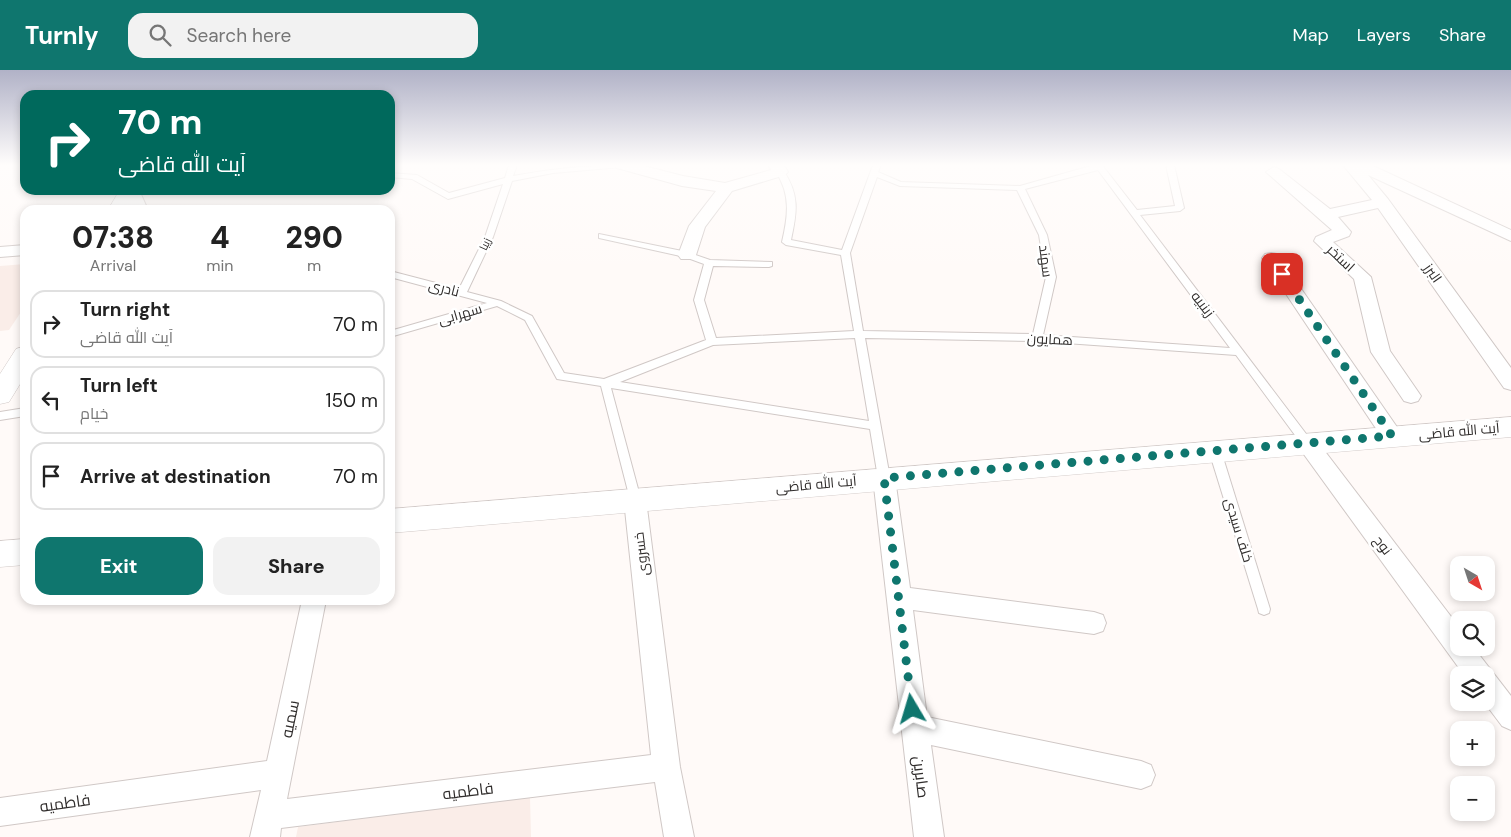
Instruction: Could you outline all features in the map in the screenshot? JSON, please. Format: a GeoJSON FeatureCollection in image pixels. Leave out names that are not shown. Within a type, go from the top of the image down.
{"type":"FeatureCollection","features":[{"type":"Feature","properties":{"kind":"main road"},"geometry":{"type":"LineString","coordinates":[[0,395],[20,363]]}},
{"type":"Feature","properties":{"kind":"main road","name":"آیت الله قاضی"},"geometry":{"type":"LineString","coordinates":[[395,521],[1392,436],[1508,430]]}},
{"type":"Feature","properties":{"kind":"main road"},"geometry":{"type":"LineString","coordinates":[[0,554],[20,552]]}},
{"type":"Feature","properties":{"kind":"street"},"geometry":{"type":"LineString","coordinates":[[687,255],[698,226],[717,201]]}},
{"type":"Feature","properties":{"kind":"street"},"geometry":{"type":"LineString","coordinates":[[1309,201],[1326,215],[1382,202]]}},
{"type":"Feature","properties":{"kind":"street"},"geometry":{"type":"LineString","coordinates":[[1435,201],[1511,236]]}},
{"type":"Feature","properties":{"kind":"street","name":"البرز"},"geometry":{"type":"LineString","coordinates":[[1382,202],[1511,383]]}},
{"type":"Feature","properties":{"kind":"street","name":"استخر"},"geometry":{"type":"LineString","coordinates":[[1326,215],[1343,232],[1322,241],[1362,278],[1381,352],[1411,396]]}},
{"type":"Feature","properties":{"kind":"street"},"geometry":{"type":"LineString","coordinates":[[0,252],[20,250]]}},
{"type":"Feature","properties":{"kind":"street"},"geometry":{"type":"LineString","coordinates":[[1271,258],[1392,436]]}},
{"type":"Feature","properties":{"kind":"street","name":"نوح"},"geometry":{"type":"LineString","coordinates":[[1307,443],[1450,635]]}},
{"type":"Feature","properties":{"kind":"street","name":"صابرین"},"geometry":{"type":"LineString","coordinates":[[884,478],[929,837]]}},
{"type":"Feature","properties":{"kind":"street","name":"خسروی"},"geometry":{"type":"LineString","coordinates":[[635,500],[666,768],[679,837]]}},
{"type":"Feature","properties":{"kind":"street"},"geometry":{"type":"LineString","coordinates":[[898,597],[1094,623]]}},
{"type":"Feature","properties":{"kind":"street","name":"سمیه"},"geometry":{"type":"LineString","coordinates":[[268,826],[313,605]]}},
{"type":"Feature","properties":{"kind":"street"},"geometry":{"type":"LineString","coordinates":[[1495,696],[1511,717]]}},
{"type":"Feature","properties":{"kind":"street"},"geometry":{"type":"LineString","coordinates":[[915,728],[1142,774]]}},
{"type":"Feature","properties":{"kind":"street","name":"فاطمیه"},"geometry":{"type":"LineString","coordinates":[[268,826],[666,768]]}},
{"type":"Feature","properties":{"kind":"street","name":"فاطمیه"},"geometry":{"type":"LineString","coordinates":[[0,812],[279,773]]}},
{"type":"Feature","properties":{"kind":"lane","name":"زیبا"},"geometry":{"type":"LineString","coordinates":[[462,292],[489,237],[502,201]]}},
{"type":"Feature","properties":{"kind":"lane"},"geometry":{"type":"LineString","coordinates":[[793,201],[786,242],[845,253]]}},
{"type":"Feature","properties":{"kind":"lane"},"geometry":{"type":"LineString","coordinates":[[864,201],[845,253],[884,478]]}},
{"type":"Feature","properties":{"kind":"lane","name":"سهند"},"geometry":{"type":"LineString","coordinates":[[1026,201],[1043,234],[1051,277],[1037,338]]}},
{"type":"Feature","properties":{"kind":"lane","name":"زینبیه"},"geometry":{"type":"LineString","coordinates":[[1126,201],[1307,443]]}},
{"type":"Feature","properties":{"kind":"lane"},"geometry":{"type":"LineString","coordinates":[[1135,213],[1180,208],[1178,201]]}},
{"type":"Feature","properties":{"kind":"lane"},"geometry":{"type":"LineString","coordinates":[[602,236],[687,255],[709,263],[769,264]]}},
{"type":"Feature","properties":{"kind":"lane"},"geometry":{"type":"LineString","coordinates":[[709,263],[699,300],[712,342]]}},
{"type":"Feature","properties":{"kind":"lane","name":"نادری"},"geometry":{"type":"LineString","coordinates":[[395,275],[462,292],[498,304]]}},
{"type":"Feature","properties":{"kind":"lane","name":"سهرابی"},"geometry":{"type":"LineString","coordinates":[[395,333],[498,304],[528,318],[561,376],[605,383]]}},
{"type":"Feature","properties":{"kind":"lane","name":"همایون"},"geometry":{"type":"LineString","coordinates":[[605,383],[712,342],[860,334],[1037,338],[1239,352]]}},
{"type":"Feature","properties":{"kind":"lane"},"geometry":{"type":"LineString","coordinates":[[605,383],[875,426]]}},
{"type":"Feature","properties":{"kind":"lane","name":"خسروی"},"geometry":{"type":"LineString","coordinates":[[605,383],[635,500]]}},
{"type":"Feature","properties":{"kind":"lane"},"geometry":{"type":"LineString","coordinates":[[0,416],[20,413]]}},
{"type":"Feature","properties":{"kind":"lane","name":"خلف سیدی"},"geometry":{"type":"LineString","coordinates":[[1215,451],[1264,608]]}},
{"type":"Feature","properties":{"kind":"shaded area"},"geometry":{"type":"Polygon","coordinates":[[[20,264],[20,314],[9,330],[0,331],[0,266],[20,264]]]}},
{"type":"Feature","properties":{"kind":"shaded area"},"geometry":{"type":"Polygon","coordinates":[[[530,797],[531,837],[296,837],[298,827],[530,797]]]}},
{"type":"Feature","properties":{"kind":"route"},"geometry":{"type":"LineString","coordinates":[[912,709],[884,478],[1392,436],[1282,274]]}}]}
